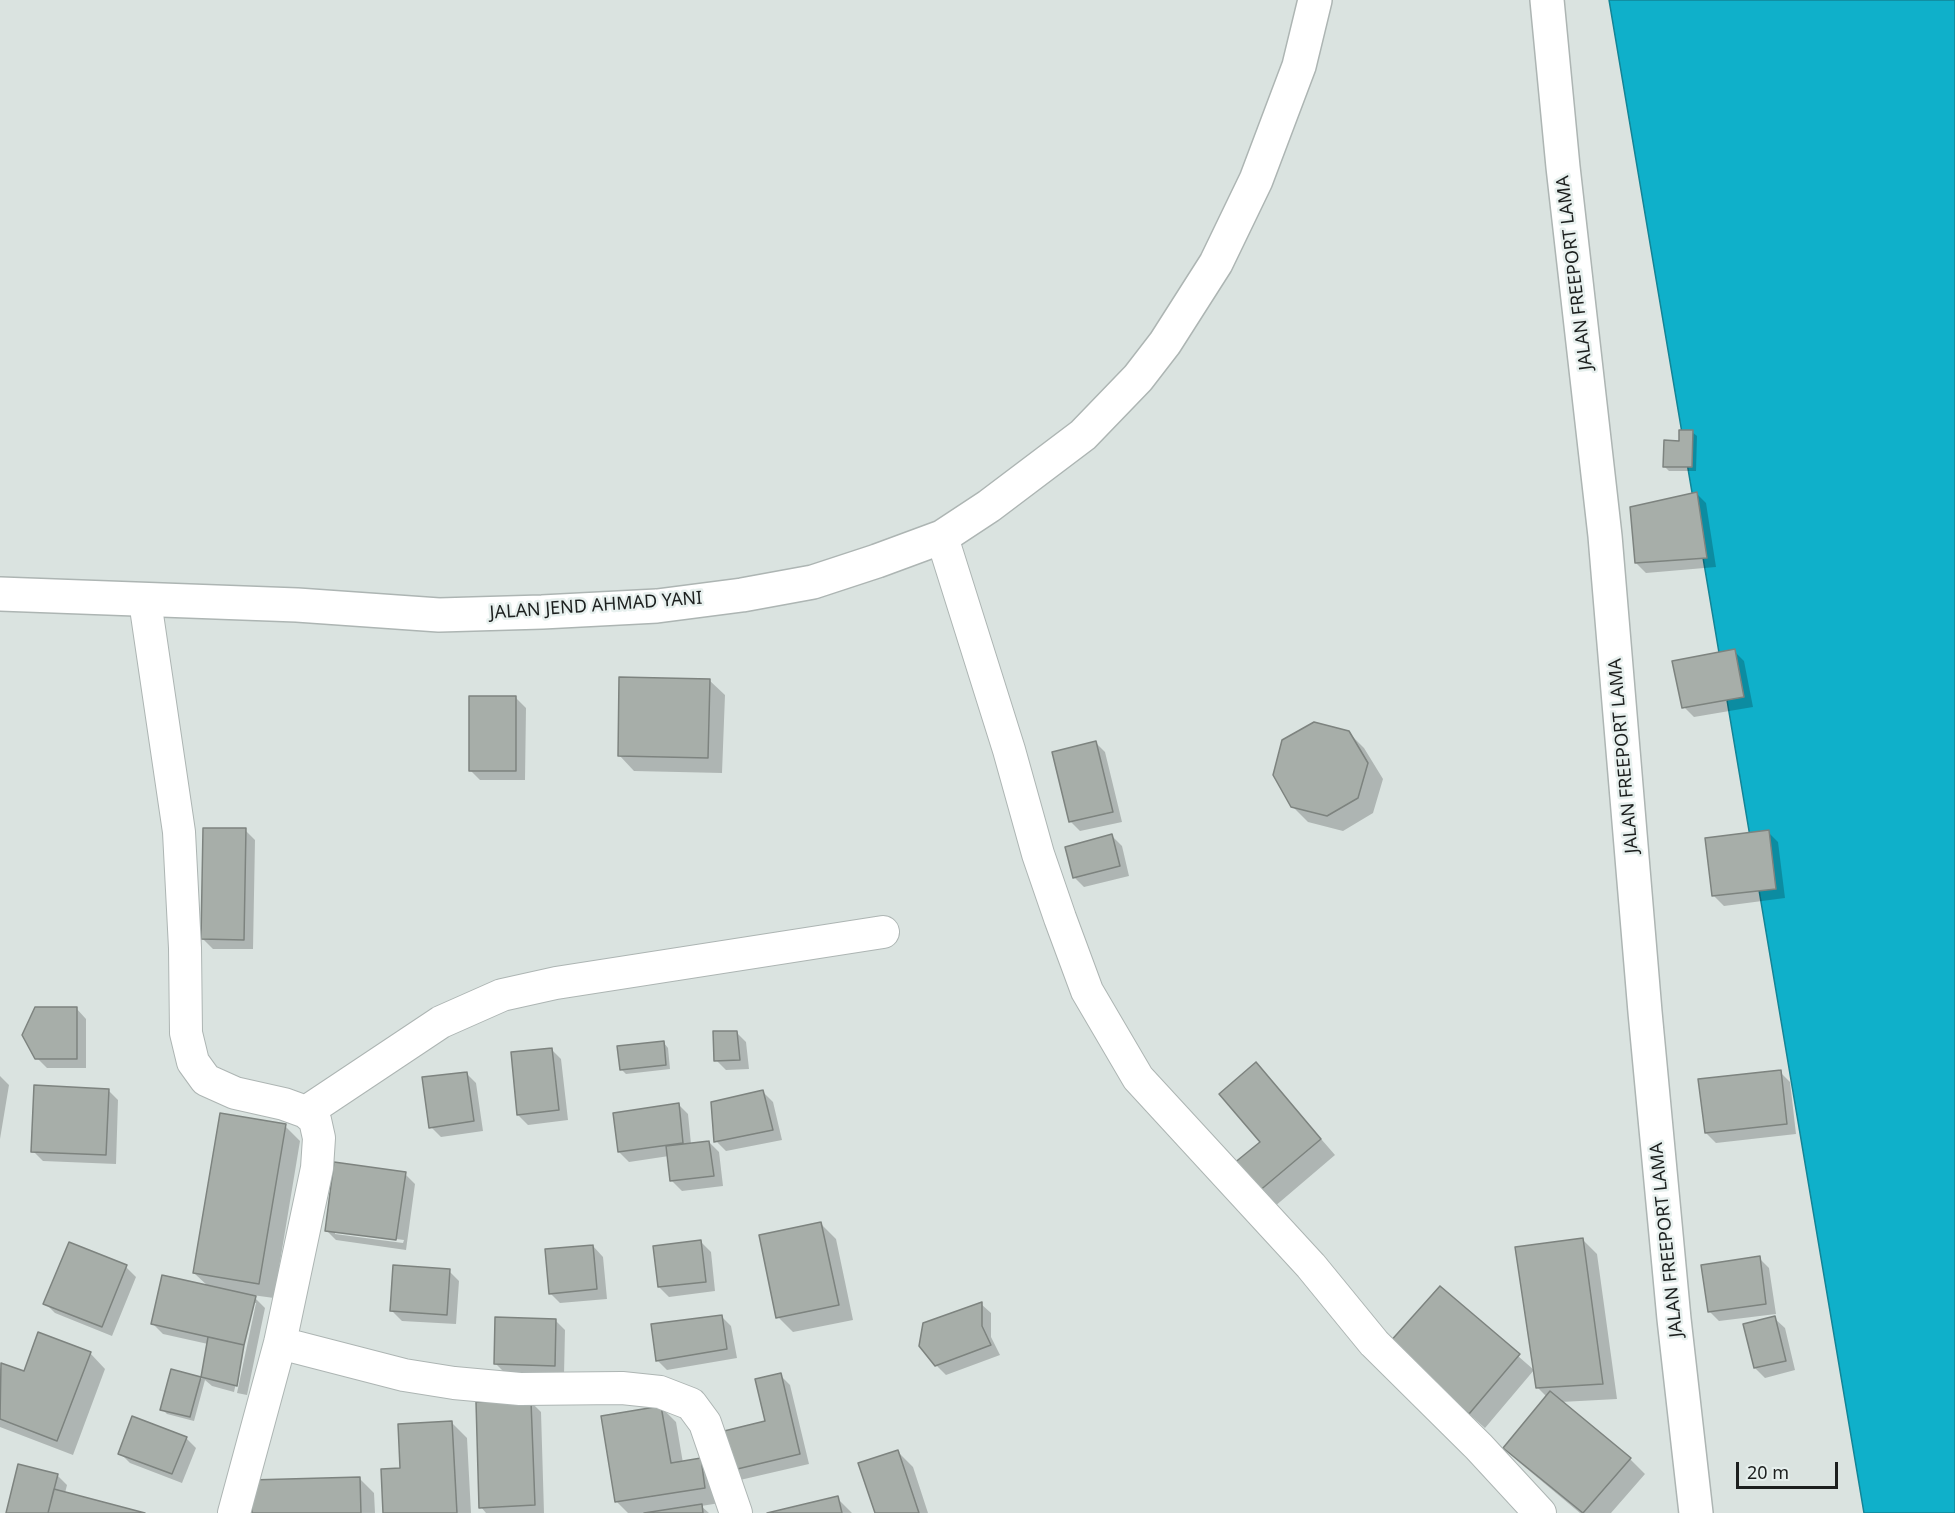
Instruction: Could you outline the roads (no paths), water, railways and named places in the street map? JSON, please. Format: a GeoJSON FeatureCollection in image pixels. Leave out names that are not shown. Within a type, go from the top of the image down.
{"type":"FeatureCollection","features":[{"type":"Feature","properties":{"kind":"main road","name":"JALAN JEND AHMAD YANI"},"geometry":{"type":"LineString","coordinates":[[0,594],[297,606],[439,615],[657,606],[742,595],[813,582],[942,537],[989,506],[1083,435],[1138,378],[1166,343],[1216,263],[1256,180],[1299,66],[1315,0]]}},
{"type":"Feature","properties":{"kind":"main road","name":"JALAN FREEPORT LAMA"},"geometry":{"type":"LineString","coordinates":[[1547,0],[1563,167],[1605,536],[1645,1012],[1674,1319],[1696,1513]]}},
{"type":"Feature","properties":{"kind":"street"},"geometry":{"type":"LineString","coordinates":[[942,537],[1009,750],[1038,854],[1060,918],[1087,991],[1138,1078],[1311,1266],[1374,1343],[1479,1447],[1540,1513]]}},
{"type":"Feature","properties":{"kind":"street"},"geometry":{"type":"LineString","coordinates":[[145,601],[179,832],[185,948],[186,1034],[193,1062],[206,1080],[225,1089],[306,1112],[315,1120],[320,1138],[317,1168],[280,1343],[234,1513]]}},
{"type":"Feature","properties":{"kind":"street"},"geometry":{"type":"LineString","coordinates":[[306,1112],[441,1022],[502,995],[556,983],[883,932]]}},
{"type":"Feature","properties":{"kind":"street"},"geometry":{"type":"LineString","coordinates":[[280,1343],[404,1375],[454,1383],[520,1389],[622,1388],[660,1392],[691,1404],[705,1423],[736,1513]]}},
{"type":"Feature","properties":{"kind":"water"},"geometry":{"type":"Polygon","coordinates":[[[1609,0],[1955,0],[1955,1513],[1864,1513],[1609,0]]]}}]}
